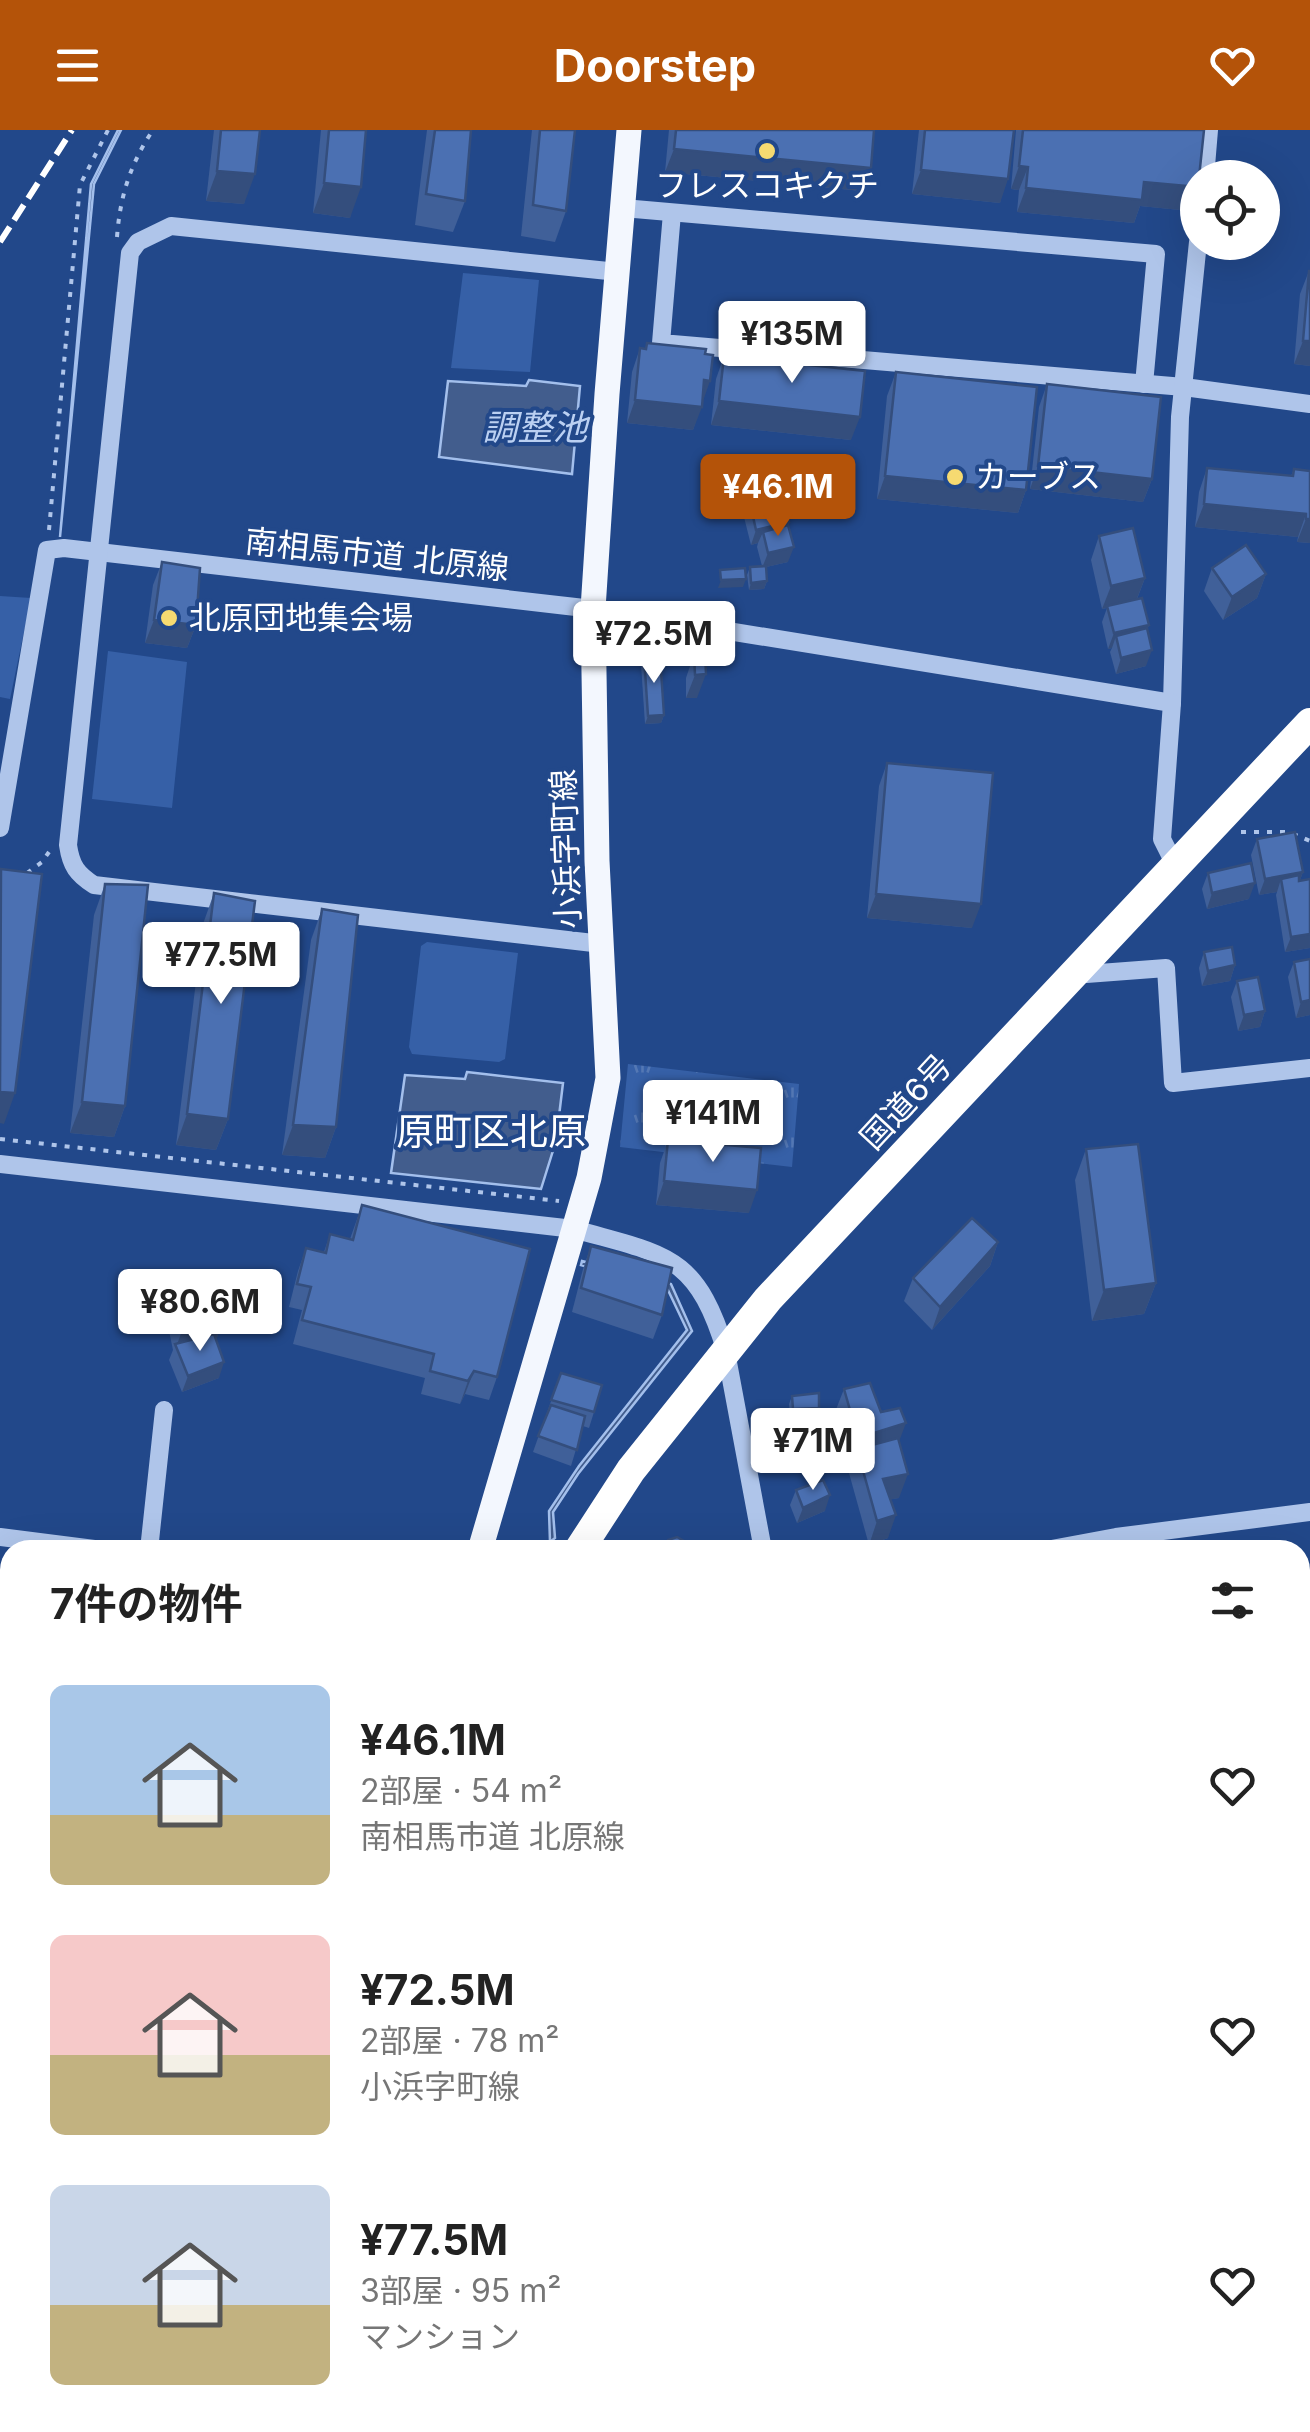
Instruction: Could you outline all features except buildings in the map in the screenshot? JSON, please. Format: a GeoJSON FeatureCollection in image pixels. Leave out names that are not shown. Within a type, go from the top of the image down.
{"type":"FeatureCollection","features":[{"type":"Feature","properties":{"kind":"highway","name":"国道6号"},"geometry":{"type":"LineString","coordinates":[[586,1540],[632,1470],[768,1299],[1310,723]]}},
{"type":"Feature","properties":{"kind":"main road","name":"小浜字町線"},"geometry":{"type":"LineString","coordinates":[[483,1540],[574,1228],[602,1124],[608,1078],[596,827],[593,608],[630,130]]}},
{"type":"Feature","properties":{"kind":"street"},"geometry":{"type":"LineString","coordinates":[[1207,160],[1210,130]]}},
{"type":"Feature","properties":{"kind":"street"},"geometry":{"type":"LineString","coordinates":[[623,208],[1156,254],[1144,384]]}},
{"type":"Feature","properties":{"kind":"street"},"geometry":{"type":"LineString","coordinates":[[672,212],[661,343],[1144,384],[1310,404]]}},
{"type":"Feature","properties":{"kind":"street"},"geometry":{"type":"LineString","coordinates":[[602,944],[94,885],[70,863],[68,845],[130,253],[138,242],[171,226],[618,272]]}},
{"type":"Feature","properties":{"kind":"street"},"geometry":{"type":"LineString","coordinates":[[1175,865],[1162,839],[1172,704],[1184,388],[1196,260]]}},
{"type":"Feature","properties":{"kind":"street","name":"南相馬市道 北原線"},"geometry":{"type":"LineString","coordinates":[[48,550],[97,552],[593,608],[1172,704]]}},
{"type":"Feature","properties":{"kind":"street"},"geometry":{"type":"LineString","coordinates":[[0,828],[48,550]]}},
{"type":"Feature","properties":{"kind":"street"},"geometry":{"type":"LineString","coordinates":[[0,708],[19,712]]}},
{"type":"Feature","properties":{"kind":"street"},"geometry":{"type":"LineString","coordinates":[[1073,975],[1166,968],[1173,1083],[1310,1068]]}},
{"type":"Feature","properties":{"kind":"street"},"geometry":{"type":"LineString","coordinates":[[0,1164],[574,1228],[662,1254],[688,1272],[717,1323],[726,1352],[761,1540]]}},
{"type":"Feature","properties":{"kind":"street"},"geometry":{"type":"LineString","coordinates":[[150,1540],[164,1410]]}},
{"type":"Feature","properties":{"kind":"street"},"geometry":{"type":"LineString","coordinates":[[1100,1540],[1310,1512]]}},
{"type":"Feature","properties":{"kind":"path"},"geometry":{"type":"LineString","coordinates":[[48,550],[80,185],[108,130]]}},
{"type":"Feature","properties":{"kind":"path"},"geometry":{"type":"LineString","coordinates":[[116,245],[132,162],[153,130]]}},
{"type":"Feature","properties":{"kind":"path"},"geometry":{"type":"LineString","coordinates":[[1206,836],[1289,832],[1310,842]]}},
{"type":"Feature","properties":{"kind":"path"},"geometry":{"type":"LineString","coordinates":[[16,878],[42,862],[52,843]]}},
{"type":"Feature","properties":{"kind":"path"},"geometry":{"type":"LineString","coordinates":[[0,1139],[563,1201]]}},
{"type":"Feature","properties":{"kind":"green space"},"geometry":{"type":"Polygon","coordinates":[[[463,273],[539,280],[530,372],[451,368],[463,273]]]}},
{"type":"Feature","properties":{"kind":"green space"},"geometry":{"type":"Polygon","coordinates":[[[0,596],[31,598],[10,699],[0,697],[0,596]]]}},
{"type":"Feature","properties":{"kind":"green space"},"geometry":{"type":"Polygon","coordinates":[[[108,651],[187,662],[172,808],[92,799],[108,651]]]}},
{"type":"Feature","properties":{"kind":"green space"},"geometry":{"type":"Polygon","coordinates":[[[427,942],[518,953],[505,1059],[499,1062],[412,1054],[409,1047],[421,946],[427,942]]]}},
{"type":"Feature","properties":{"kind":"green space"},"geometry":{"type":"Polygon","coordinates":[[[628,1064],[799,1084],[792,1167],[620,1147],[628,1064]]]}},
{"type":"Feature","properties":{"kind":"water"},"geometry":{"type":"Polygon","coordinates":[[[118,130],[94,184],[60,537],[91,184],[118,130]]]}},
{"type":"Feature","properties":{"kind":"water","name":"調整池"},"geometry":{"type":"Polygon","coordinates":[[[529,380],[580,386],[572,474],[439,457],[448,381],[526,386],[529,380]]]}},
{"type":"Feature","properties":{"kind":"water"},"geometry":{"type":"Polygon","coordinates":[[[467,1072],[563,1083],[556,1141],[541,1189],[391,1173],[405,1075],[465,1079],[467,1072]]]}},
{"type":"Feature","properties":{"kind":"water"},"geometry":{"type":"Polygon","coordinates":[[[582,1261],[671,1284],[692,1331],[578,1474],[553,1512],[555,1538],[550,1540],[549,1511],[579,1466],[687,1330],[667,1288],[581,1265],[582,1261]]]}},
{"type":"Feature","properties":{"kind":"railway"},"geometry":{"type":"LineString","coordinates":[[0,242],[72,130]]}},
{"type":"Feature","properties":{"kind":"place","name":"フレスコキクチ"},"geometry":{"type":"Point","coordinates":[767,151]}},
{"type":"Feature","properties":{"kind":"place","name":"カーブス"},"geometry":{"type":"Point","coordinates":[955,477]}},
{"type":"Feature","properties":{"kind":"place","name":"北原団地集会場"},"geometry":{"type":"Point","coordinates":[169,618]}},
{"type":"Feature","properties":{"kind":"district","name":"原町区北原"},"geometry":{"type":"Point","coordinates":[491,1132]}}]}
